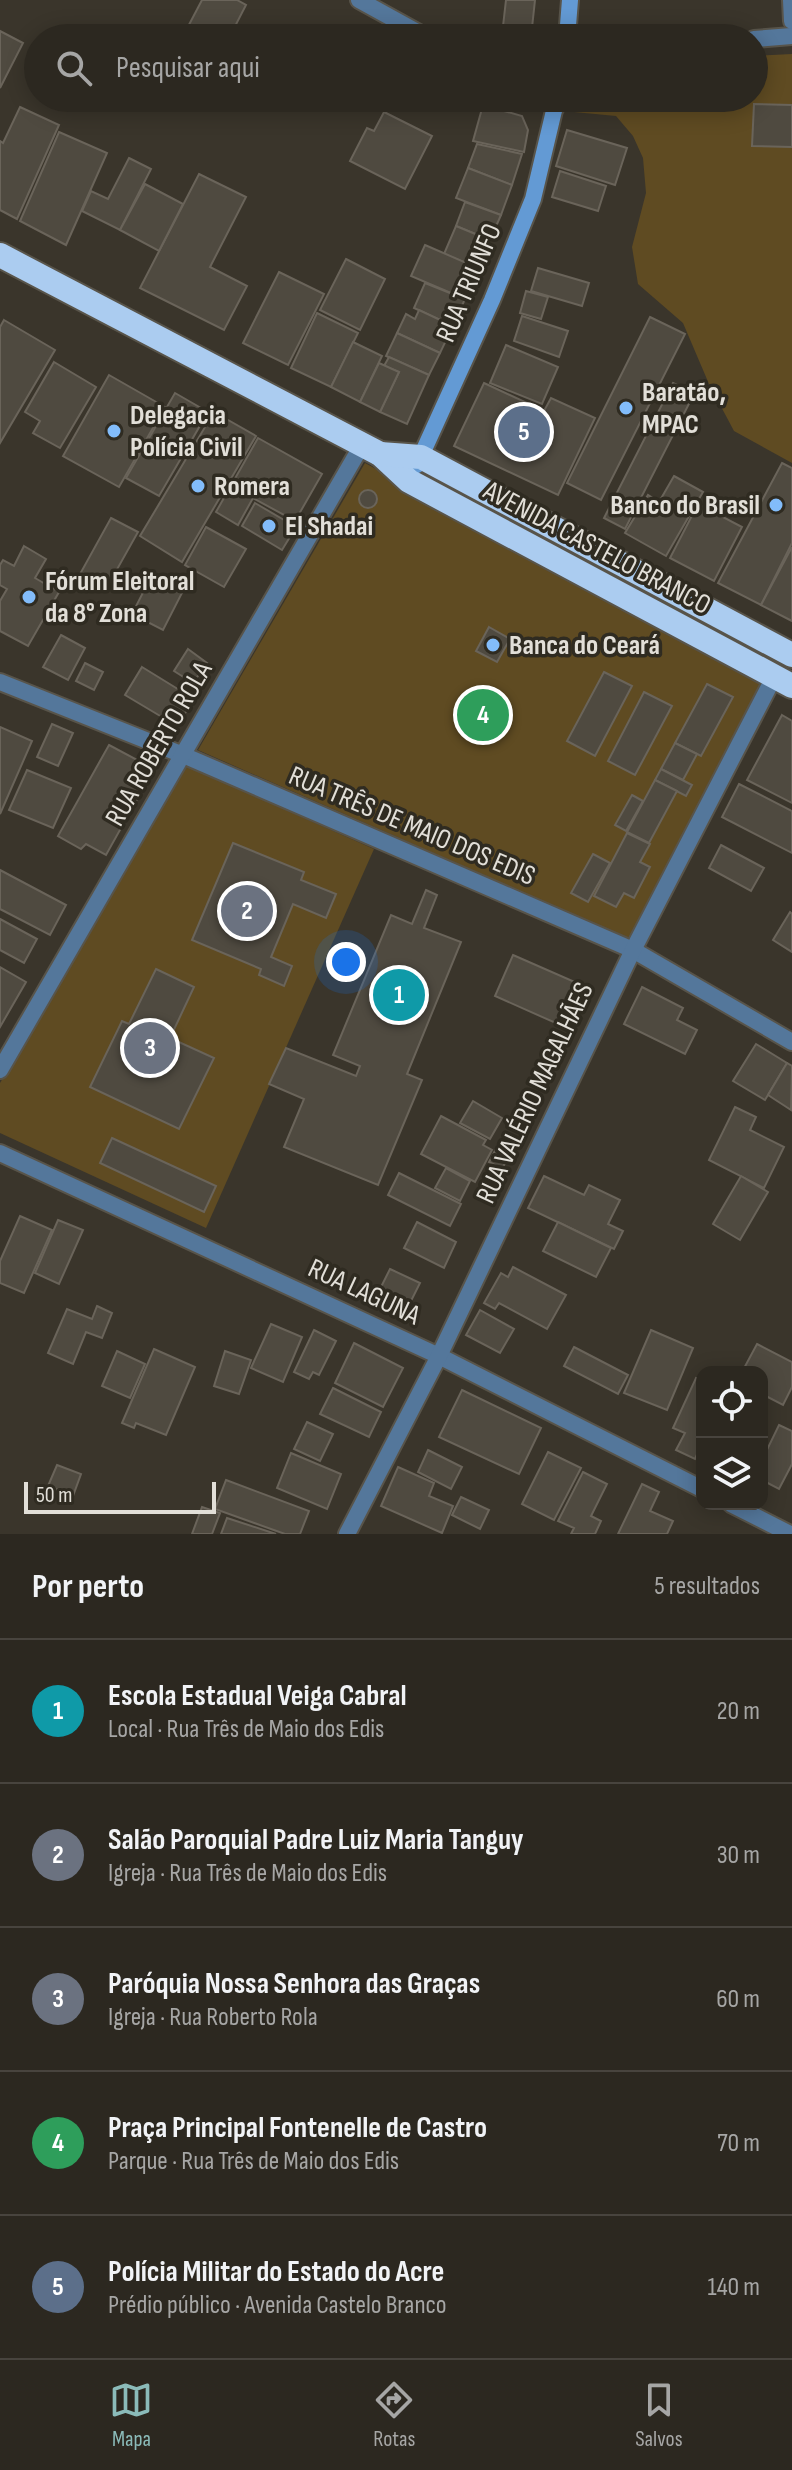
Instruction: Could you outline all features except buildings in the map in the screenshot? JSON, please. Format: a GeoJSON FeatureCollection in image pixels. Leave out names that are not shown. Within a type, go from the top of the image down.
{"type":"FeatureCollection","features":[{"type":"Feature","properties":{"kind":"highway","name":"AVENIDA CASTELO BRANCO"},"geometry":{"type":"LineString","coordinates":[[0,255],[371,449],[409,481],[783,682]]}},
{"type":"Feature","properties":{"kind":"highway","name":"AVENIDA CASTELO BRANCO"},"geometry":{"type":"LineString","coordinates":[[371,449],[421,457],[792,655]]}},
{"type":"Feature","properties":{"kind":"street"},"geometry":{"type":"LineString","coordinates":[[359,0],[403,24]]}},
{"type":"Feature","properties":{"kind":"street"},"geometry":{"type":"LineString","coordinates":[[568,24],[570,0]]}},
{"type":"Feature","properties":{"kind":"street"},"geometry":{"type":"LineString","coordinates":[[791,0],[792,21]]}},
{"type":"Feature","properties":{"kind":"street"},"geometry":{"type":"LineString","coordinates":[[768,38],[792,36]]}},
{"type":"Feature","properties":{"kind":"street","name":"RUA TRIUNFO"},"geometry":{"type":"LineString","coordinates":[[409,481],[522,226],[555,112]]}},
{"type":"Feature","properties":{"kind":"street","name":"RUA ROBERTO ROLA"},"geometry":{"type":"LineString","coordinates":[[0,1070],[183,755],[371,449]]}},
{"type":"Feature","properties":{"kind":"street","name":"RUA TRÊS DE MAIO DOS EDIS"},"geometry":{"type":"LineString","coordinates":[[0,682],[183,755],[633,950],[792,1042]]}},
{"type":"Feature","properties":{"kind":"street","name":"RUA VALÉRIO MAGALHÃES"},"geometry":{"type":"LineString","coordinates":[[347,1534],[439,1356],[633,950],[783,682]]}},
{"type":"Feature","properties":{"kind":"street","name":"RUA LAGUNA"},"geometry":{"type":"LineString","coordinates":[[0,1153],[439,1356],[696,1486]]}},
{"type":"Feature","properties":{"kind":"street"},"geometry":{"type":"LineString","coordinates":[[743,1510],[790,1534]]}},
{"type":"Feature","properties":{"kind":"shaded area"},"geometry":{"type":"Polygon","coordinates":[[[792,54],[792,463],[734,431],[709,384],[683,323],[638,284],[632,247],[646,193],[643,158],[633,136],[616,116],[574,112],[768,112],[768,55],[792,54]]]}},
{"type":"Feature","properties":{"kind":"shaded area"},"geometry":{"type":"Polygon","coordinates":[[[365,463],[766,680],[632,940],[198,750],[365,463]]]}},
{"type":"Feature","properties":{"kind":"shaded area"},"geometry":{"type":"Polygon","coordinates":[[[187,766],[374,849],[206,1228],[0,1133],[0,1083],[187,766]]]}},
{"type":"Feature","properties":{"kind":"place","name":"Baratão, MPAC"},"geometry":{"type":"Point","coordinates":[626,408]}},
{"type":"Feature","properties":{"kind":"place","name":"Delegacia Polícia Civil"},"geometry":{"type":"Point","coordinates":[114,431]}},
{"type":"Feature","properties":{"kind":"place","name":"Polícia Militar do Estado do Acre"},"geometry":{"type":"Point","coordinates":[524,432]}},
{"type":"Feature","properties":{"kind":"place","name":"Romera"},"geometry":{"type":"Point","coordinates":[198,486]}},
{"type":"Feature","properties":{"kind":"place","name":"Banco do Brasil"},"geometry":{"type":"Point","coordinates":[776,505]}},
{"type":"Feature","properties":{"kind":"place","name":"El Shadai"},"geometry":{"type":"Point","coordinates":[269,526]}},
{"type":"Feature","properties":{"kind":"place","name":"Fórum Eleitoral da 8° Zona"},"geometry":{"type":"Point","coordinates":[29,597]}},
{"type":"Feature","properties":{"kind":"place","name":"Banca do Ceará"},"geometry":{"type":"Point","coordinates":[493,645]}},
{"type":"Feature","properties":{"kind":"place","name":"Praça Principal Fontenelle de Castro"},"geometry":{"type":"Point","coordinates":[483,715]}},
{"type":"Feature","properties":{"kind":"place","name":"Salão Paroquial Padre Luiz Maria Tanguy"},"geometry":{"type":"Point","coordinates":[247,911]}},
{"type":"Feature","properties":{"kind":"place","name":"Escola Estadual Veiga Cabral"},"geometry":{"type":"Point","coordinates":[399,995]}},
{"type":"Feature","properties":{"kind":"place","name":"Paróquia Nossa Senhora das Graças"},"geometry":{"type":"Point","coordinates":[150,1048]}}]}
